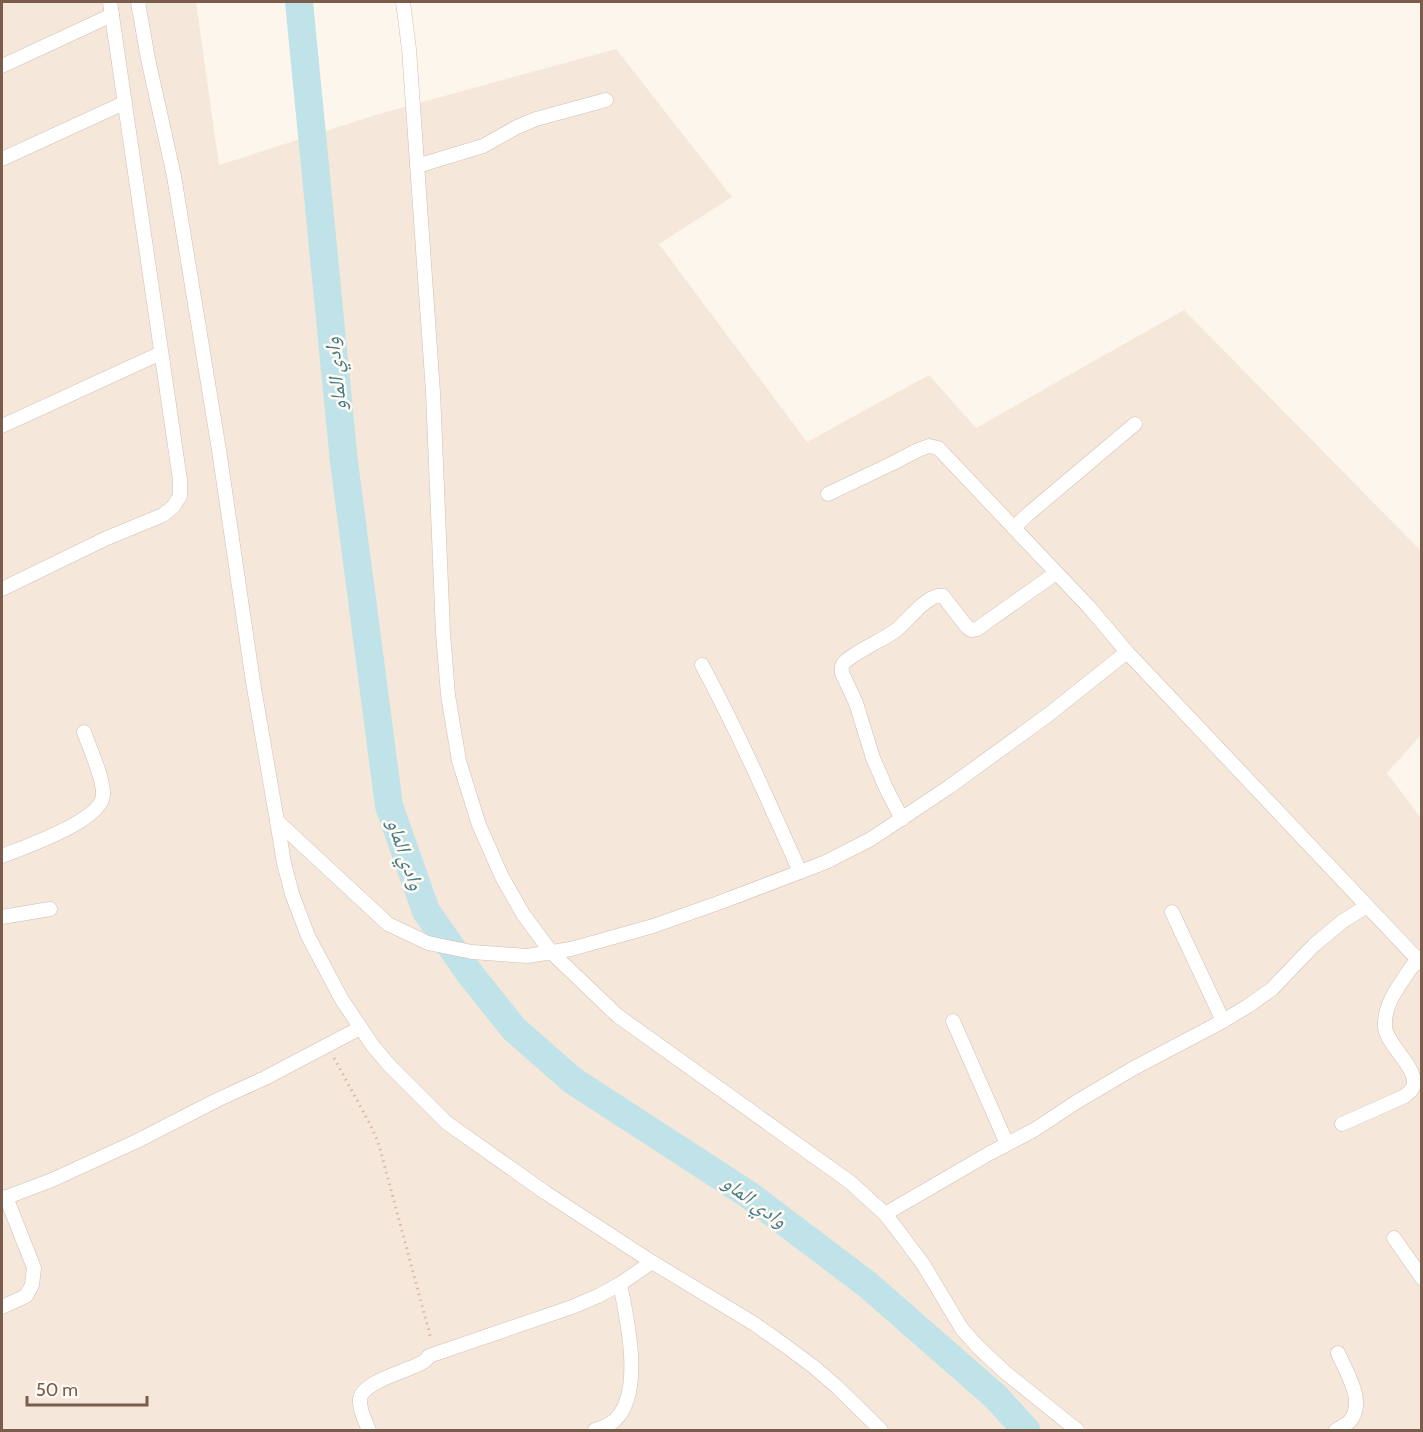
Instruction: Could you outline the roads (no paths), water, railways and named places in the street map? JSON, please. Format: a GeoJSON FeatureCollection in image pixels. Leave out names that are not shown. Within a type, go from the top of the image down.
{"type":"FeatureCollection","features":[{"type":"Feature","properties":{"kind":"street"},"geometry":{"type":"LineString","coordinates":[[138,2],[174,176],[284,863],[292,894],[308,936],[342,1000],[360,1028],[389,1065],[447,1123],[546,1193],[652,1262],[753,1323],[836,1386],[881,1431]]}},
{"type":"Feature","properties":{"kind":"street"},"geometry":{"type":"LineString","coordinates":[[403,2],[409,50],[434,392],[443,633],[448,696],[459,761],[479,825],[502,877],[523,914],[551,952],[618,1016],[850,1182],[885,1214],[923,1264],[963,1329],[979,1348],[1077,1431]]}},
{"type":"Feature","properties":{"kind":"street"},"geometry":{"type":"LineString","coordinates":[[2,66],[111,8],[180,480],[180,496],[173,507],[163,515],[107,538],[2,589]]}},
{"type":"Feature","properties":{"kind":"street"},"geometry":{"type":"LineString","coordinates":[[417,166],[483,146],[537,119],[606,100]]}},
{"type":"Feature","properties":{"kind":"street"},"geometry":{"type":"LineString","coordinates":[[2,159],[124,103]]}},
{"type":"Feature","properties":{"kind":"street"},"geometry":{"type":"LineString","coordinates":[[2,426],[161,354]]}},
{"type":"Feature","properties":{"kind":"street"},"geometry":{"type":"LineString","coordinates":[[1014,528],[1027,514],[1134,424]]}},
{"type":"Feature","properties":{"kind":"street"},"geometry":{"type":"LineString","coordinates":[[828,494],[918,450],[929,446],[938,448],[1419,961],[1391,1000],[1385,1017],[1384,1029],[1413,1074],[1412,1089],[1405,1096],[1342,1124]]}},
{"type":"Feature","properties":{"kind":"street"},"geometry":{"type":"LineString","coordinates":[[902,819],[873,758],[856,703],[842,673],[843,664],[896,630],[935,595],[943,596],[967,627],[971,630],[977,629],[1056,573]]}},
{"type":"Feature","properties":{"kind":"street"},"geometry":{"type":"LineString","coordinates":[[277,821],[388,924],[428,943],[472,952],[527,956],[571,949],[653,926],[826,862],[862,844],[902,819],[1048,715],[1127,652]]}},
{"type":"Feature","properties":{"kind":"street"},"geometry":{"type":"LineString","coordinates":[[702,665],[764,790],[800,872]]}},
{"type":"Feature","properties":{"kind":"street"},"geometry":{"type":"LineString","coordinates":[[2,856],[66,829],[96,810],[103,798],[103,785],[84,732]]}},
{"type":"Feature","properties":{"kind":"street"},"geometry":{"type":"LineString","coordinates":[[885,1214],[1034,1130],[1134,1068],[1223,1021],[1272,989],[1314,945],[1343,921],[1367,906]]}},
{"type":"Feature","properties":{"kind":"street"},"geometry":{"type":"LineString","coordinates":[[2,917],[50,909]]}},
{"type":"Feature","properties":{"kind":"street"},"geometry":{"type":"LineString","coordinates":[[1172,912],[1223,1021]]}},
{"type":"Feature","properties":{"kind":"street"},"geometry":{"type":"LineString","coordinates":[[952,1021],[1007,1144]]}},
{"type":"Feature","properties":{"kind":"street"},"geometry":{"type":"LineString","coordinates":[[2,1306],[26,1296],[32,1285],[34,1268],[4,1198],[52,1180],[118,1150],[265,1078],[360,1028]]}},
{"type":"Feature","properties":{"kind":"street"},"geometry":{"type":"LineString","coordinates":[[1394,1238],[1422,1278]]}},
{"type":"Feature","properties":{"kind":"street"},"geometry":{"type":"LineString","coordinates":[[369,1431],[360,1406],[360,1397],[364,1389],[416,1366],[429,1356],[598,1296],[652,1262]]}},
{"type":"Feature","properties":{"kind":"street"},"geometry":{"type":"LineString","coordinates":[[595,1431],[615,1420],[623,1410],[632,1375],[627,1319],[620,1284]]}},
{"type":"Feature","properties":{"kind":"street"},"geometry":{"type":"LineString","coordinates":[[1336,1431],[1349,1422],[1357,1401],[1338,1353]]}},
{"type":"Feature","properties":{"kind":"waterway","name":"وادي الماو"},"geometry":{"type":"LineString","coordinates":[[299,2],[344,462],[389,806],[426,911],[470,974],[514,1029],[572,1080],[749,1195],[868,1285],[996,1397],[1026,1430]]}}]}
